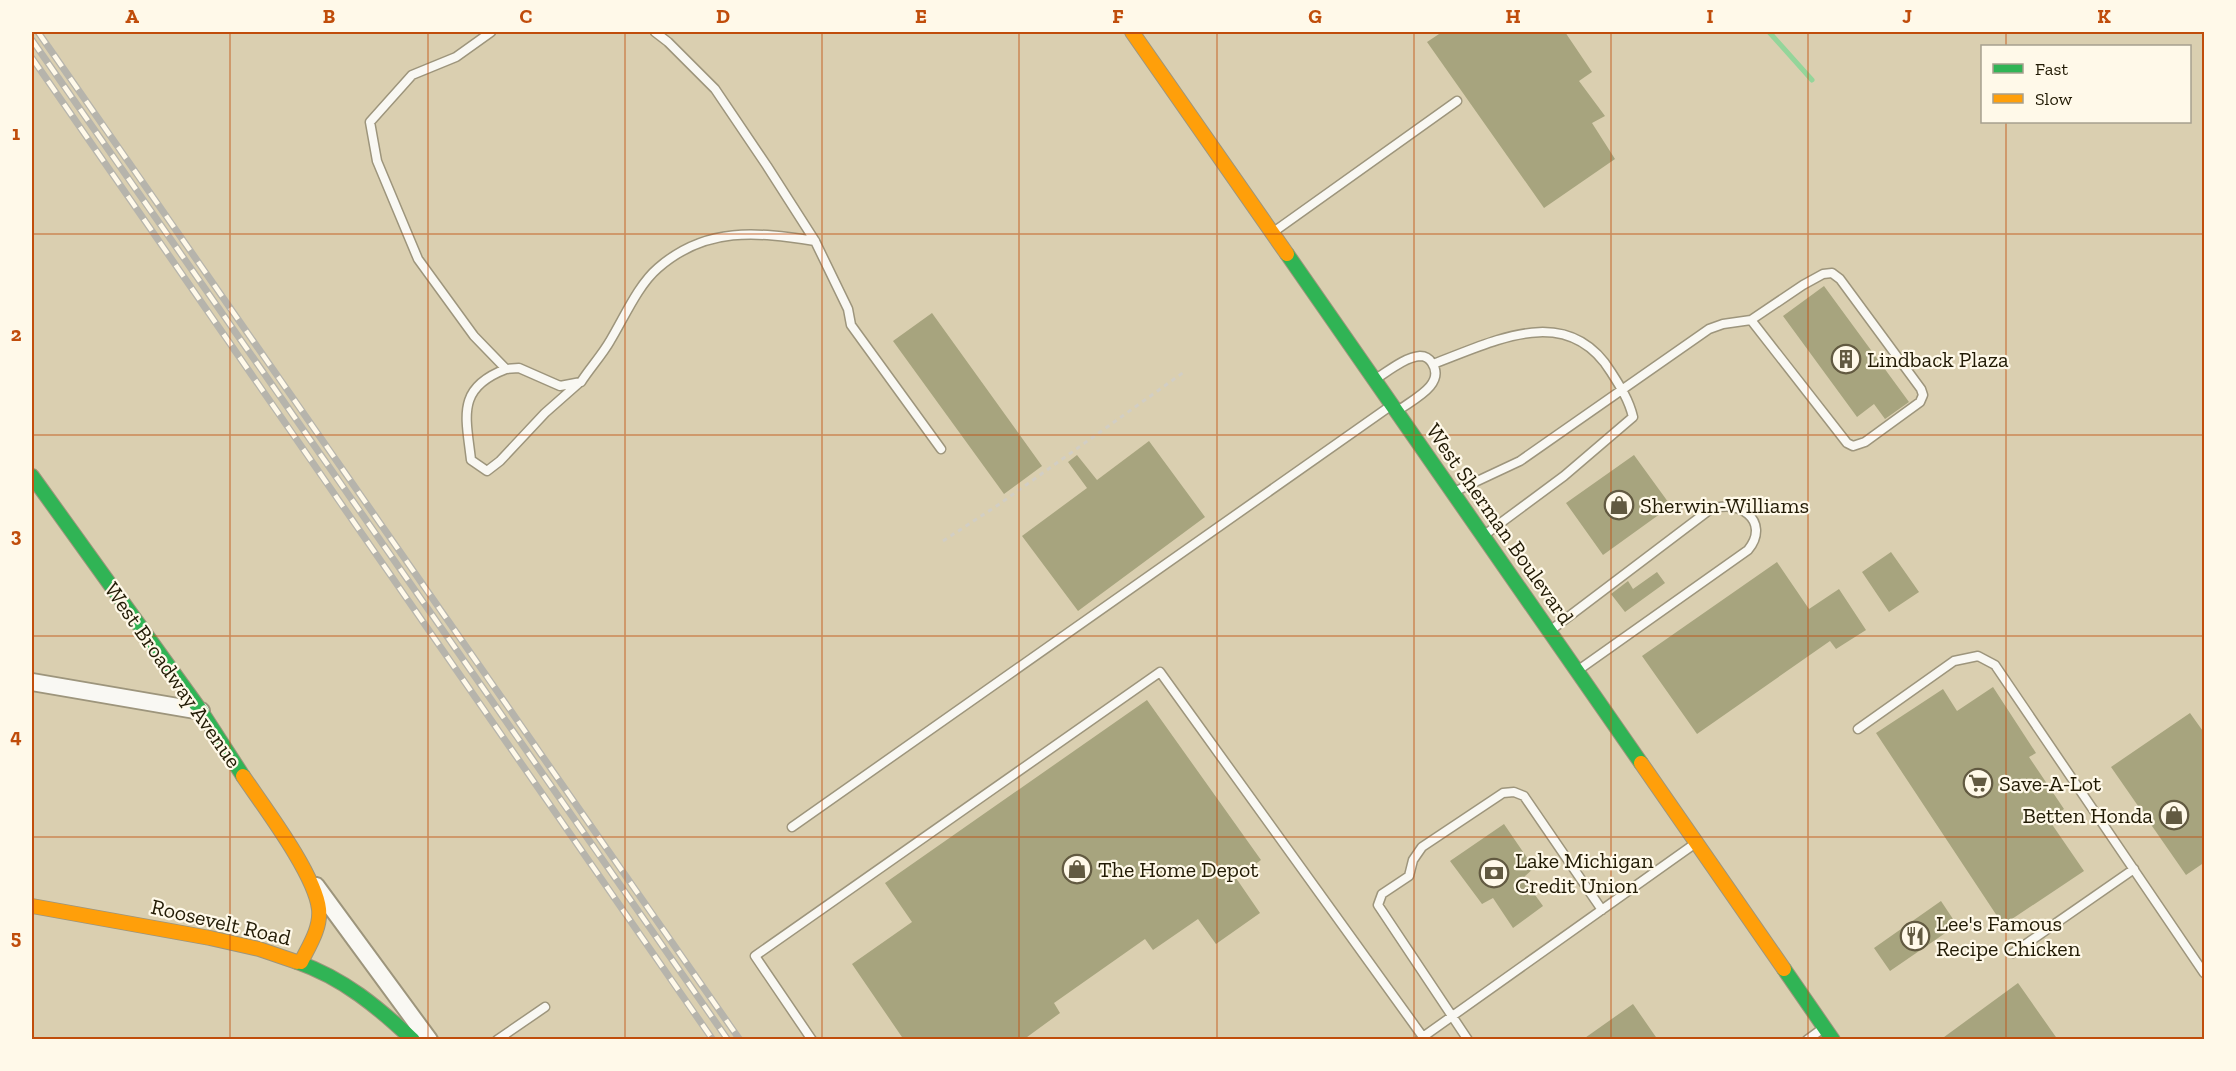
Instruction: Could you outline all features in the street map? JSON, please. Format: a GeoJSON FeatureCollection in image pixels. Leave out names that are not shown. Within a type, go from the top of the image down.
{"type":"FeatureCollection","features":[{"type":"Feature","properties":{"kind":"main road","name":"West Sherman Boulevard"},"geometry":{"type":"LineString","coordinates":[[1132,32],[1833,1040]]}},
{"type":"Feature","properties":{"kind":"main road","name":"West Broadway Avenue"},"geometry":{"type":"LineString","coordinates":[[32,476],[201,711],[309,877],[319,910],[315,935],[301,962]]}},
{"type":"Feature","properties":{"kind":"main road","name":"Roosevelt Road"},"geometry":{"type":"LineString","coordinates":[[32,906],[212,938],[301,962],[350,987],[389,1017],[413,1040]]}},
{"type":"Feature","properties":{"kind":"street"},"geometry":{"type":"LineString","coordinates":[[32,682],[201,711]]}},
{"type":"Feature","properties":{"kind":"street","name":"West Broadway Avenue"},"geometry":{"type":"LineString","coordinates":[[309,877],[343,920],[429,1040]]}},
{"type":"Feature","properties":{"kind":"lane"},"geometry":{"type":"LineString","coordinates":[[491,32],[456,57],[412,75],[370,122],[377,160],[418,259],[474,336],[506,369]]}},
{"type":"Feature","properties":{"kind":"lane"},"geometry":{"type":"LineString","coordinates":[[654,32],[668,42],[715,89],[815,241],[848,309],[851,325],[941,449]]}},
{"type":"Feature","properties":{"kind":"lane"},"geometry":{"type":"LineString","coordinates":[[1272,233],[1457,101]]}},
{"type":"Feature","properties":{"kind":"lane"},"geometry":{"type":"LineString","coordinates":[[580,381],[560,386],[519,368],[506,369],[489,375],[471,393],[466,417],[471,460],[487,471],[500,461],[545,413],[580,381],[610,341],[629,306],[657,268],[699,241],[738,234],[784,236],[815,241]]}},
{"type":"Feature","properties":{"kind":"lane"},"geometry":{"type":"LineString","coordinates":[[1453,493],[1520,461],[1709,329],[1723,324],[1752,320],[1823,274],[1833,273],[1840,279],[1921,389],[1923,395],[1920,402],[1865,442],[1853,446],[1847,443],[1752,320]]}},
{"type":"Feature","properties":{"kind":"lane"},"geometry":{"type":"LineString","coordinates":[[1433,364],[1502,338],[1531,331],[1552,331],[1575,338],[1590,347],[1603,359],[1630,405],[1633,417],[1564,476],[1482,536]]}},
{"type":"Feature","properties":{"kind":"lane"},"geometry":{"type":"LineString","coordinates":[[792,827],[1433,383],[1436,376],[1433,364],[1423,356],[1374,380]]}},
{"type":"Feature","properties":{"kind":"lane"},"geometry":{"type":"LineString","coordinates":[[1549,632],[1708,511],[1727,505],[1739,508],[1749,514],[1754,521],[1755,542],[1748,550],[1576,671]]}},
{"type":"Feature","properties":{"kind":"lane"},"geometry":{"type":"LineString","coordinates":[[1858,729],[1954,661],[1978,656],[1995,665],[2205,973]]}},
{"type":"Feature","properties":{"kind":"lane"},"geometry":{"type":"LineString","coordinates":[[812,1040],[755,956],[1160,672],[1421,1038],[1696,843]]}},
{"type":"Feature","properties":{"kind":"lane"},"geometry":{"type":"LineString","coordinates":[[1468,1040],[1378,905],[1382,894],[1409,876],[1413,860],[1422,847],[1503,793],[1514,792],[1524,796],[1602,910]]}},
{"type":"Feature","properties":{"kind":"lane"},"geometry":{"type":"LineString","coordinates":[[2013,953],[2134,869]]}},
{"type":"Feature","properties":{"kind":"lane"},"geometry":{"type":"LineString","coordinates":[[496,1040],[545,1007]]}},
{"type":"Feature","properties":{"kind":"lane"},"geometry":{"type":"LineString","coordinates":[[1807,1040],[1825,1028]]}},
{"type":"Feature","properties":{"kind":"path"},"geometry":{"type":"LineString","coordinates":[[943,542],[1184,372]]}},
{"type":"Feature","properties":{"kind":"building"},"geometry":{"type":"Polygon","coordinates":[[[1442,32],[1565,32],[1592,72],[1579,81],[1605,116],[1592,123],[1615,159],[1544,208],[1427,42],[1442,32]]]}},
{"type":"Feature","properties":{"kind":"building","name":"Lindback Plaza"},"geometry":{"type":"Polygon","coordinates":[[[1824,286],[1909,402],[1885,419],[1874,404],[1857,417],[1783,316],[1824,286]]]}},
{"type":"Feature","properties":{"kind":"building"},"geometry":{"type":"Polygon","coordinates":[[[932,313],[1042,466],[1004,494],[893,341],[932,313]]]}},
{"type":"Feature","properties":{"kind":"building"},"geometry":{"type":"Polygon","coordinates":[[[1149,441],[1205,517],[1078,611],[1022,536],[1087,488],[1068,462],[1077,455],[1097,480],[1149,441]]]}},
{"type":"Feature","properties":{"kind":"building","name":"Sherwin-Williams"},"geometry":{"type":"Polygon","coordinates":[[[1634,455],[1671,506],[1603,555],[1566,503],[1634,455]]]}},
{"type":"Feature","properties":{"kind":"building"},"geometry":{"type":"Polygon","coordinates":[[[1891,552],[1919,592],[1889,612],[1862,572],[1891,552]]]}},
{"type":"Feature","properties":{"kind":"building"},"geometry":{"type":"Polygon","coordinates":[[[1777,562],[1809,609],[1839,589],[1866,630],[1836,649],[1830,641],[1697,734],[1642,656],[1777,562]]]}},
{"type":"Feature","properties":{"kind":"building"},"geometry":{"type":"Polygon","coordinates":[[[1657,572],[1665,583],[1625,612],[1611,594],[1628,581],[1633,589],[1657,572]]]}},
{"type":"Feature","properties":{"kind":"building","name":"Save-A-Lot"},"geometry":{"type":"Polygon","coordinates":[[[1993,687],[2036,753],[2029,757],[2064,809],[2049,820],[2084,871],[2003,925],[1876,733],[1943,689],[1957,711],[1993,687]]]}},
{"type":"Feature","properties":{"kind":"building","name":"The Home Depot"},"geometry":{"type":"Polygon","coordinates":[[[1147,700],[1261,860],[1236,878],[1260,913],[1216,944],[1198,919],[1153,950],[1145,939],[1054,1003],[1060,1013],[1023,1040],[904,1040],[852,964],[912,922],[885,883],[1147,700]]]}},
{"type":"Feature","properties":{"kind":"building","name":"Betten Honda"},"geometry":{"type":"Polygon","coordinates":[[[2190,713],[2205,734],[2205,862],[2186,875],[2111,767],[2190,713]]]}},
{"type":"Feature","properties":{"kind":"building","name":"Lake Michigan Credit Union"},"geometry":{"type":"Polygon","coordinates":[[[1504,824],[1534,868],[1523,878],[1543,906],[1513,928],[1493,898],[1482,904],[1450,861],[1504,824]]]}},
{"type":"Feature","properties":{"kind":"building","name":"Lee's Famous Recipe Chicken"},"geometry":{"type":"Polygon","coordinates":[[[1941,901],[1957,925],[1890,971],[1874,948],[1941,901]]]}},
{"type":"Feature","properties":{"kind":"building"},"geometry":{"type":"Polygon","coordinates":[[[2018,983],[2058,1040],[1940,1040],[2018,983]]]}},
{"type":"Feature","properties":{"kind":"building"},"geometry":{"type":"Polygon","coordinates":[[[1633,1004],[1658,1040],[1582,1040],[1633,1004]]]}},
{"type":"Feature","properties":{"kind":"waterway"},"geometry":{"type":"LineString","coordinates":[[1769,32],[1812,80]]}},
{"type":"Feature","properties":{"kind":"railway"},"geometry":{"type":"LineString","coordinates":[[38,32],[740,1040]]}},
{"type":"Feature","properties":{"kind":"railway"},"geometry":{"type":"LineString","coordinates":[[32,40],[728,1040]]}},
{"type":"Feature","properties":{"kind":"railway"},"geometry":{"type":"LineString","coordinates":[[32,58],[713,1040]]}},
{"type":"Feature","properties":{"kind":"traffic: fast"},"geometry":{"type":"LineString","coordinates":[[1287,254],[1641,763]]}},
{"type":"Feature","properties":{"kind":"traffic: fast"},"geometry":{"type":"LineString","coordinates":[[32,476],[201,711],[243,776]]}},
{"type":"Feature","properties":{"kind":"traffic: fast"},"geometry":{"type":"LineString","coordinates":[[297,962],[345,985],[387,1016],[413,1040]]}},
{"type":"Feature","properties":{"kind":"traffic: fast"},"geometry":{"type":"LineString","coordinates":[[1784,969],[1833,1040]]}},
{"type":"Feature","properties":{"kind":"traffic: slow"},"geometry":{"type":"LineString","coordinates":[[1132,32],[1287,254]]}},
{"type":"Feature","properties":{"kind":"traffic: slow"},"geometry":{"type":"LineString","coordinates":[[1641,763],[1784,969]]}},
{"type":"Feature","properties":{"kind":"traffic: slow"},"geometry":{"type":"LineString","coordinates":[[243,776],[299,860],[315,895],[319,909],[318,923],[314,937],[301,962]]}},
{"type":"Feature","properties":{"kind":"traffic: slow"},"geometry":{"type":"LineString","coordinates":[[32,906],[210,938],[259,949],[297,962]]}},
{"type":"Feature","properties":{"kind":"place","name":"Lindback Plaza"},"geometry":{"type":"Point","coordinates":[1846,359]}},
{"type":"Feature","properties":{"kind":"place","name":"Sherwin-Williams"},"geometry":{"type":"Point","coordinates":[1619,505]}},
{"type":"Feature","properties":{"kind":"place","name":"Save-A-Lot"},"geometry":{"type":"Point","coordinates":[1978,783]}},
{"type":"Feature","properties":{"kind":"place","name":"Betten Honda"},"geometry":{"type":"Point","coordinates":[2174,815]}},
{"type":"Feature","properties":{"kind":"place","name":"The Home Depot"},"geometry":{"type":"Point","coordinates":[1077,869]}},
{"type":"Feature","properties":{"kind":"place","name":"Lake Michigan Credit Union"},"geometry":{"type":"Point","coordinates":[1494,873]}},
{"type":"Feature","properties":{"kind":"place","name":"Lee's Famous Recipe Chicken"},"geometry":{"type":"Point","coordinates":[1915,936]}}]}
